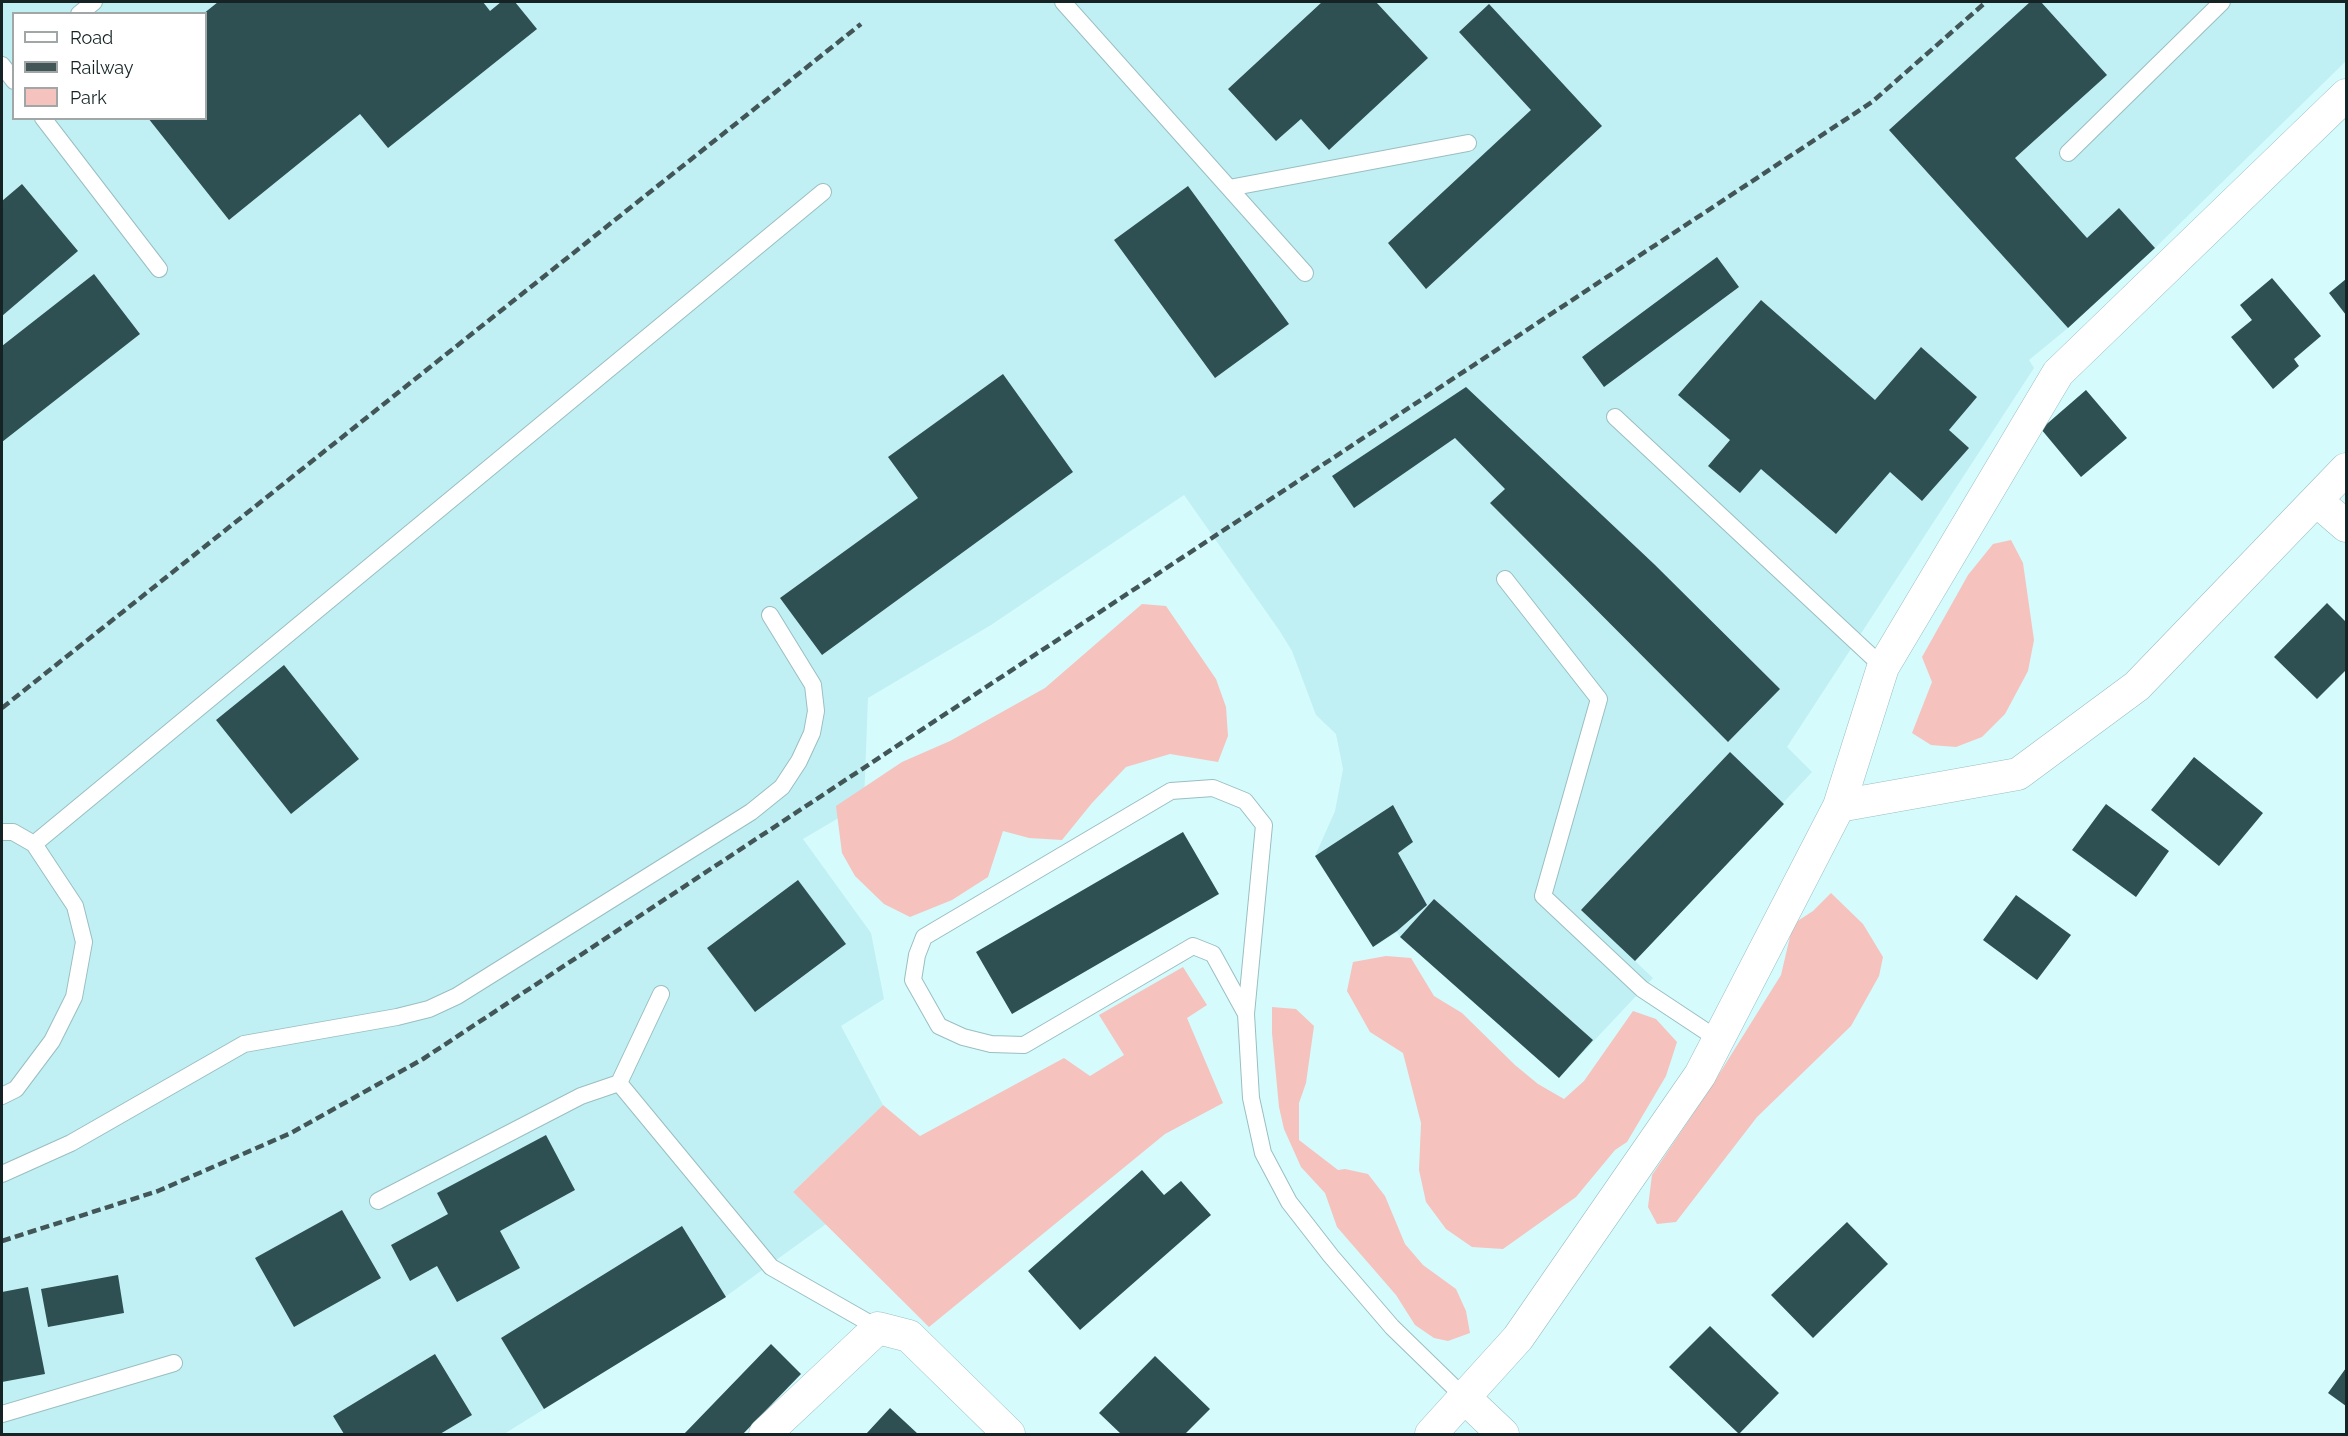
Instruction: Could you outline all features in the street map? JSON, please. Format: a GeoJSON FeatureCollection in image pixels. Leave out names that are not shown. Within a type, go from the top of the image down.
{"type":"FeatureCollection","features":[{"type":"Feature","properties":{"kind":"street"},"geometry":{"type":"LineString","coordinates":[[1431,1434],[1518,1338],[1700,1076],[1839,806],[1883,667],[2058,373],[2346,95]]}},
{"type":"Feature","properties":{"kind":"street"},"geometry":{"type":"LineString","coordinates":[[1839,806],[2018,774],[2137,686],[2346,469]]}},
{"type":"Feature","properties":{"kind":"street"},"geometry":{"type":"LineString","coordinates":[[2317,501],[2346,526]]}},
{"type":"Feature","properties":{"kind":"street"},"geometry":{"type":"LineString","coordinates":[[765,1434],[878,1328],[909,1336],[1009,1434]]}},
{"type":"Feature","properties":{"kind":"street"},"geometry":{"type":"LineString","coordinates":[[1465,1398],[1503,1434]]}},
{"type":"Feature","properties":{"kind":"lane"},"geometry":{"type":"LineString","coordinates":[[82,12],[94,2]]}},
{"type":"Feature","properties":{"kind":"lane"},"geometry":{"type":"LineString","coordinates":[[1063,2],[1305,273]]}},
{"type":"Feature","properties":{"kind":"lane"},"geometry":{"type":"LineString","coordinates":[[2068,153],[2222,2]]}},
{"type":"Feature","properties":{"kind":"lane"},"geometry":{"type":"LineString","coordinates":[[45,120],[159,268]]}},
{"type":"Feature","properties":{"kind":"lane"},"geometry":{"type":"LineString","coordinates":[[1229,188],[1468,144]]}},
{"type":"Feature","properties":{"kind":"lane"},"geometry":{"type":"LineString","coordinates":[[34,844],[823,192]]}},
{"type":"Feature","properties":{"kind":"lane"},"geometry":{"type":"LineString","coordinates":[[1615,417],[1883,667]]}},
{"type":"Feature","properties":{"kind":"lane"},"geometry":{"type":"LineString","coordinates":[[1505,579],[1599,699],[1543,896],[1642,990],[1719,1040]]}},
{"type":"Feature","properties":{"kind":"lane"},"geometry":{"type":"LineString","coordinates":[[2,1174],[71,1143],[244,1044],[397,1017],[429,1009],[458,996],[751,812],[782,787],[799,761],[812,734],[816,711],[813,686],[770,615]]}},
{"type":"Feature","properties":{"kind":"lane"},"geometry":{"type":"LineString","coordinates":[[1246,1014],[1213,954],[1193,946],[1024,1045],[991,1044],[963,1037],[939,1026],[913,980],[917,955],[924,937],[1171,791],[1213,788],[1245,801],[1264,825],[1246,1014],[1251,1098],[1263,1153],[1289,1202],[1331,1256],[1392,1327],[1465,1398]]}},
{"type":"Feature","properties":{"kind":"lane"},"geometry":{"type":"LineString","coordinates":[[2,832],[13,832],[34,844],[75,906],[84,942],[74,997],[52,1041],[15,1089],[2,1096]]}},
{"type":"Feature","properties":{"kind":"lane"},"geometry":{"type":"LineString","coordinates":[[378,1201],[581,1096],[619,1083],[661,994]]}},
{"type":"Feature","properties":{"kind":"lane"},"geometry":{"type":"LineString","coordinates":[[619,1083],[771,1267],[878,1328]]}},
{"type":"Feature","properties":{"kind":"lane"},"geometry":{"type":"LineString","coordinates":[[2,1414],[174,1363]]}},
{"type":"Feature","properties":{"kind":"shaded area"},"geometry":{"type":"Polygon","coordinates":[[[2,2],[2346,2],[2346,61],[2155,248],[2068,328],[2029,360],[2034,368],[1787,747],[1812,772],[1635,961],[1653,978],[1559,1078],[1397,932],[1373,947],[1315,856],[1335,811],[1343,769],[1336,734],[1316,715],[1292,651],[1279,630],[1184,495],[991,625],[868,698],[864,803],[803,839],[871,933],[884,999],[841,1026],[883,1105],[793,1192],[826,1224],[725,1297],[504,1434],[2,1434],[2,2]]]}},
{"type":"Feature","properties":{"kind":"green space"},"geometry":{"type":"Polygon","coordinates":[[[2011,540],[2023,563],[2034,640],[2028,671],[2005,714],[1982,737],[1956,747],[1931,745],[1912,733],[1932,682],[1922,657],[1968,575],[1993,544],[2011,540]]]}},
{"type":"Feature","properties":{"kind":"green space"},"geometry":{"type":"Polygon","coordinates":[[[1142,604],[1166,606],[1216,679],[1226,707],[1228,736],[1218,762],[1170,754],[1126,767],[1092,803],[1062,840],[1029,838],[1003,831],[988,877],[952,900],[910,917],[884,904],[855,876],[842,853],[836,806],[902,762],[950,741],[1045,688],[1142,604]]]}},
{"type":"Feature","properties":{"kind":"green space"},"geometry":{"type":"Polygon","coordinates":[[[1831,893],[1863,924],[1883,957],[1879,976],[1851,1026],[1757,1117],[1676,1222],[1657,1224],[1648,1207],[1652,1175],[1711,1087],[1781,975],[1793,924],[1813,911],[1831,893]]]}},
{"type":"Feature","properties":{"kind":"green space"},"geometry":{"type":"Polygon","coordinates":[[[1386,956],[1411,958],[1434,996],[1462,1013],[1515,1065],[1538,1084],[1564,1099],[1584,1081],[1633,1011],[1656,1019],[1677,1042],[1666,1076],[1627,1142],[1615,1150],[1576,1197],[1503,1249],[1472,1247],[1446,1229],[1426,1202],[1419,1170],[1421,1123],[1403,1053],[1370,1032],[1347,991],[1353,962],[1386,956]]]}},
{"type":"Feature","properties":{"kind":"green space"},"geometry":{"type":"Polygon","coordinates":[[[1183,967],[1207,1005],[1187,1018],[1223,1103],[1165,1134],[929,1327],[793,1192],[883,1105],[920,1136],[1064,1058],[1090,1076],[1124,1055],[1099,1015],[1183,967]]]}},
{"type":"Feature","properties":{"kind":"green space"},"geometry":{"type":"Polygon","coordinates":[[[1272,1007],[1296,1009],[1314,1026],[1306,1083],[1299,1103],[1299,1140],[1338,1170],[1345,1169],[1368,1174],[1385,1196],[1405,1244],[1423,1265],[1456,1289],[1466,1311],[1470,1333],[1448,1341],[1434,1338],[1415,1325],[1396,1295],[1337,1227],[1325,1193],[1301,1167],[1284,1129],[1279,1107],[1272,1033],[1272,1007]]]}},
{"type":"Feature","properties":{"kind":"building"},"geometry":{"type":"Polygon","coordinates":[[[218,2],[483,2],[490,11],[501,2],[515,2],[537,29],[388,148],[360,114],[229,220],[150,120],[207,120],[206,12],[218,2]]]}},
{"type":"Feature","properties":{"kind":"building"},"geometry":{"type":"Polygon","coordinates":[[[1322,2],[1376,2],[1428,58],[1329,150],[1301,119],[1276,141],[1228,89],[1322,2]]]}},
{"type":"Feature","properties":{"kind":"building"},"geometry":{"type":"Polygon","coordinates":[[[2030,2],[2041,2],[2107,75],[2015,158],[2087,238],[2119,208],[2155,248],[2068,328],[1889,130],[2030,2]]]}},
{"type":"Feature","properties":{"kind":"building"},"geometry":{"type":"Polygon","coordinates":[[[1489,4],[1602,126],[1426,289],[1388,243],[1531,110],[1459,32],[1489,4]]]}},
{"type":"Feature","properties":{"kind":"building"},"geometry":{"type":"Polygon","coordinates":[[[22,184],[78,251],[2,316],[2,201],[22,184]]]}},
{"type":"Feature","properties":{"kind":"building"},"geometry":{"type":"Polygon","coordinates":[[[1188,186],[1289,324],[1215,378],[1114,240],[1188,186]]]}},
{"type":"Feature","properties":{"kind":"building"},"geometry":{"type":"Polygon","coordinates":[[[1717,257],[1739,287],[1604,387],[1582,357],[1717,257]]]}},
{"type":"Feature","properties":{"kind":"building"},"geometry":{"type":"Polygon","coordinates":[[[94,274],[140,334],[2,442],[2,346],[94,274]]]}},
{"type":"Feature","properties":{"kind":"building"},"geometry":{"type":"Polygon","coordinates":[[[2272,278],[2321,336],[2294,359],[2299,366],[2273,389],[2231,337],[2252,320],[2240,305],[2272,278]]]}},
{"type":"Feature","properties":{"kind":"building"},"geometry":{"type":"Polygon","coordinates":[[[2346,279],[2346,315],[2329,293],[2346,279]]]}},
{"type":"Feature","properties":{"kind":"building"},"geometry":{"type":"Polygon","coordinates":[[[1761,300],[1875,400],[1921,347],[1977,397],[1949,430],[1969,448],[1922,501],[1890,472],[1836,534],[1761,469],[1740,493],[1708,466],[1730,440],[1678,395],[1761,300]]]}},
{"type":"Feature","properties":{"kind":"building"},"geometry":{"type":"Polygon","coordinates":[[[1003,374],[1073,472],[822,655],[780,598],[918,498],[888,457],[1003,374]]]}},
{"type":"Feature","properties":{"kind":"building"},"geometry":{"type":"Polygon","coordinates":[[[1466,387],[1654,564],[1780,689],[1728,742],[1490,503],[1505,489],[1455,438],[1354,508],[1332,476],[1466,387]]]}},
{"type":"Feature","properties":{"kind":"building"},"geometry":{"type":"Polygon","coordinates":[[[2086,390],[2127,438],[2081,477],[2041,429],[2086,390]]]}},
{"type":"Feature","properties":{"kind":"building"},"geometry":{"type":"Polygon","coordinates":[[[2327,603],[2346,622],[2346,673],[2345,671],[2317,699],[2274,657],[2327,603]]]}},
{"type":"Feature","properties":{"kind":"building"},"geometry":{"type":"Polygon","coordinates":[[[284,665],[359,759],[291,814],[216,720],[284,665]]]}},
{"type":"Feature","properties":{"kind":"building"},"geometry":{"type":"Polygon","coordinates":[[[1730,752],[1784,804],[1635,961],[1581,910],[1730,752]]]}},
{"type":"Feature","properties":{"kind":"building"},"geometry":{"type":"Polygon","coordinates":[[[2194,757],[2263,813],[2219,866],[2151,810],[2194,757]]]}},
{"type":"Feature","properties":{"kind":"building"},"geometry":{"type":"Polygon","coordinates":[[[2106,804],[2169,851],[2136,897],[2072,850],[2106,804]]]}},
{"type":"Feature","properties":{"kind":"building"},"geometry":{"type":"Polygon","coordinates":[[[1393,805],[1413,842],[1398,853],[1427,905],[1397,931],[1373,947],[1315,856],[1393,805]]]}},
{"type":"Feature","properties":{"kind":"building"},"geometry":{"type":"Polygon","coordinates":[[[1183,832],[1219,894],[1012,1014],[976,952],[1183,832]]]}},
{"type":"Feature","properties":{"kind":"building"},"geometry":{"type":"Polygon","coordinates":[[[798,880],[846,944],[755,1012],[707,948],[798,880]]]}},
{"type":"Feature","properties":{"kind":"building"},"geometry":{"type":"Polygon","coordinates":[[[2016,895],[2071,935],[2037,980],[1983,940],[2016,895]]]}},
{"type":"Feature","properties":{"kind":"building"},"geometry":{"type":"Polygon","coordinates":[[[1434,899],[1593,1040],[1559,1078],[1400,937],[1434,899]]]}},
{"type":"Feature","properties":{"kind":"building"},"geometry":{"type":"Polygon","coordinates":[[[546,1135],[575,1190],[500,1231],[520,1268],[457,1302],[437,1266],[410,1281],[391,1245],[448,1214],[437,1193],[546,1135]]]}},
{"type":"Feature","properties":{"kind":"building"},"geometry":{"type":"Polygon","coordinates":[[[1142,1170],[1164,1195],[1181,1181],[1211,1215],[1080,1330],[1028,1271],[1142,1170]]]}},
{"type":"Feature","properties":{"kind":"building"},"geometry":{"type":"Polygon","coordinates":[[[342,1210],[381,1278],[294,1327],[255,1258],[342,1210]]]}},
{"type":"Feature","properties":{"kind":"building"},"geometry":{"type":"Polygon","coordinates":[[[1847,1222],[1888,1264],[1813,1338],[1771,1295],[1847,1222]]]}},
{"type":"Feature","properties":{"kind":"building"},"geometry":{"type":"Polygon","coordinates":[[[682,1226],[726,1297],[544,1409],[501,1338],[682,1226]]]}},
{"type":"Feature","properties":{"kind":"building"},"geometry":{"type":"Polygon","coordinates":[[[118,1275],[124,1313],[48,1327],[41,1289],[118,1275]]]}},
{"type":"Feature","properties":{"kind":"building"},"geometry":{"type":"Polygon","coordinates":[[[28,1287],[45,1374],[2,1382],[2,1292],[28,1287]]]}},
{"type":"Feature","properties":{"kind":"building"},"geometry":{"type":"Polygon","coordinates":[[[1710,1326],[1779,1393],[1739,1434],[1669,1367],[1710,1326]]]}},
{"type":"Feature","properties":{"kind":"building"},"geometry":{"type":"Polygon","coordinates":[[[771,1344],[801,1374],[743,1434],[684,1434],[771,1344]]]}},
{"type":"Feature","properties":{"kind":"building"},"geometry":{"type":"Polygon","coordinates":[[[435,1354],[472,1415],[440,1434],[344,1434],[333,1416],[435,1354]]]}},
{"type":"Feature","properties":{"kind":"building"},"geometry":{"type":"Polygon","coordinates":[[[1155,1356],[1210,1409],[1185,1434],[1121,1434],[1099,1413],[1155,1356]]]}},
{"type":"Feature","properties":{"kind":"building"},"geometry":{"type":"Polygon","coordinates":[[[2346,1368],[2346,1406],[2328,1393],[2346,1368]]]}},
{"type":"Feature","properties":{"kind":"building"},"geometry":{"type":"Polygon","coordinates":[[[890,1408],[918,1434],[866,1434],[890,1408]]]}},
{"type":"Feature","properties":{"kind":"railway"},"geometry":{"type":"LineString","coordinates":[[2,1241],[158,1191],[291,1133],[423,1059],[1872,102],[1986,2]]}},
{"type":"Feature","properties":{"kind":"railway"},"geometry":{"type":"LineString","coordinates":[[2,708],[861,24]]}}]}
